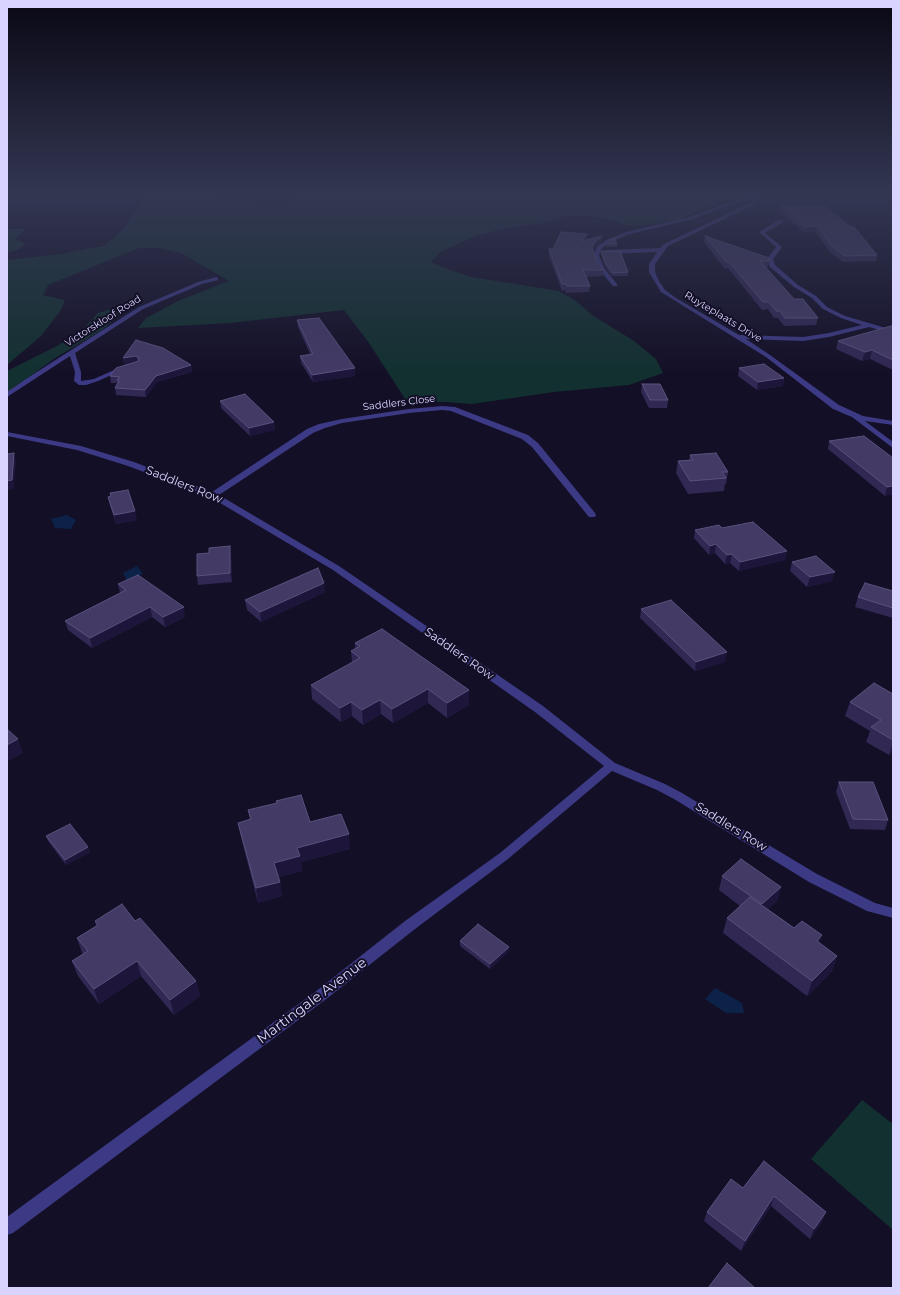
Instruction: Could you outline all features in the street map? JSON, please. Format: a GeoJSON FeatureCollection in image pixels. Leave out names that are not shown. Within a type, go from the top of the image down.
{"type":"FeatureCollection","features":[{"type":"Feature","properties":{"kind":"street"},"geometry":{"type":"LineString","coordinates":[[597,254],[601,268],[615,285]]}},
{"type":"Feature","properties":{"kind":"street","name":"Ruyteplaats Drive"},"geometry":{"type":"LineString","coordinates":[[658,254],[652,264],[652,272],[663,291],[678,302],[768,356],[831,403],[852,415],[893,423]]}},
{"type":"Feature","properties":{"kind":"street"},"geometry":{"type":"LineString","coordinates":[[773,254],[770,259],[772,266],[796,286],[814,297],[825,308],[843,317],[893,332]]}},
{"type":"Feature","properties":{"kind":"street","name":"Victorskloof Road"},"geometry":{"type":"LineString","coordinates":[[7,396],[34,376],[141,308],[200,283],[216,279]]}},
{"type":"Feature","properties":{"kind":"street"},"geometry":{"type":"LineString","coordinates":[[738,337],[803,339],[829,335],[868,325]]}},
{"type":"Feature","properties":{"kind":"street"},"geometry":{"type":"LineString","coordinates":[[72,352],[78,372],[77,381],[79,383],[86,383],[96,380],[116,370],[131,366]]}},
{"type":"Feature","properties":{"kind":"street","name":"Saddlers Close"},"geometry":{"type":"LineString","coordinates":[[213,495],[310,431],[322,426],[342,421],[409,411],[442,408],[452,410],[525,437],[535,445],[592,514]]}},
{"type":"Feature","properties":{"kind":"street"},"geometry":{"type":"LineString","coordinates":[[852,415],[893,446]]}},
{"type":"Feature","properties":{"kind":"street","name":"Saddlers Row"},"geometry":{"type":"LineString","coordinates":[[7,434],[78,448],[131,464],[213,495],[336,568],[539,709],[611,766],[661,787],[678,796],[813,878],[872,907],[893,913]]}},
{"type":"Feature","properties":{"kind":"street","name":"Martingale Avenue"},"geometry":{"type":"LineString","coordinates":[[7,1227],[320,996],[410,924],[504,856],[611,766]]}},
{"type":"Feature","properties":{"kind":"green space"},"geometry":{"type":"Polygon","coordinates":[[[56,254],[123,254],[48,285],[43,295],[65,300],[61,310],[41,336],[7,365],[7,260],[56,254]]]}},
{"type":"Feature","properties":{"kind":"green space"},"geometry":{"type":"Polygon","coordinates":[[[183,254],[438,254],[431,262],[471,277],[559,291],[576,301],[592,315],[634,341],[656,359],[663,373],[629,385],[554,392],[472,404],[407,402],[369,343],[344,310],[230,323],[138,328],[146,318],[178,301],[229,281],[183,254]]]}},
{"type":"Feature","properties":{"kind":"green space"},"geometry":{"type":"Polygon","coordinates":[[[114,308],[123,311],[102,330],[55,358],[7,393],[7,371],[57,346],[82,330],[98,313],[114,308]]]}},
{"type":"Feature","properties":{"kind":"green space"},"geometry":{"type":"Polygon","coordinates":[[[862,1100],[893,1124],[893,1230],[811,1159],[862,1100]]]}},
{"type":"Feature","properties":{"kind":"water"},"geometry":{"type":"Polygon","coordinates":[[[67,515],[76,520],[71,529],[55,528],[51,519],[67,515]]]}},
{"type":"Feature","properties":{"kind":"water"},"geometry":{"type":"Polygon","coordinates":[[[137,566],[143,574],[127,581],[123,573],[137,566]]]}},
{"type":"Feature","properties":{"kind":"water"},"geometry":{"type":"Polygon","coordinates":[[[715,988],[742,1003],[744,1013],[726,1013],[705,999],[715,988]]]}},
{"type":"Feature","properties":{"kind":"building"},"geometry":{"type":"Polygon","coordinates":[[[551,254],[594,254],[597,262],[604,270],[583,270],[590,286],[567,286],[566,284],[562,284],[551,254]]]}},
{"type":"Feature","properties":{"kind":"building"},"geometry":{"type":"Polygon","coordinates":[[[602,254],[621,254],[628,272],[613,273],[606,264],[602,254]]]}},
{"type":"Feature","properties":{"kind":"building"},"geometry":{"type":"Polygon","coordinates":[[[720,254],[759,254],[769,258],[770,261],[760,261],[794,299],[803,299],[818,318],[785,318],[780,311],[776,311],[769,302],[763,302],[729,262],[726,262],[720,254]]]}},
{"type":"Feature","properties":{"kind":"building"},"geometry":{"type":"Polygon","coordinates":[[[843,254],[877,255],[845,256],[843,254]]]}},
{"type":"Feature","properties":{"kind":"building"},"geometry":{"type":"Polygon","coordinates":[[[319,318],[355,368],[312,375],[300,356],[313,354],[297,320],[319,318]]]}},
{"type":"Feature","properties":{"kind":"building"},"geometry":{"type":"Polygon","coordinates":[[[893,326],[893,360],[872,350],[865,352],[838,341],[893,326]]]}},
{"type":"Feature","properties":{"kind":"building"},"geometry":{"type":"Polygon","coordinates":[[[136,340],[163,348],[191,365],[156,376],[145,390],[115,388],[119,381],[117,380],[120,377],[110,376],[116,368],[139,361],[139,358],[136,356],[123,358],[136,340]]]}},
{"type":"Feature","properties":{"kind":"building"},"geometry":{"type":"Polygon","coordinates":[[[764,364],[784,378],[758,382],[739,368],[764,364]]]}},
{"type":"Feature","properties":{"kind":"building"},"geometry":{"type":"Polygon","coordinates":[[[642,384],[660,384],[668,400],[650,400],[642,384]]]}},
{"type":"Feature","properties":{"kind":"building"},"geometry":{"type":"Polygon","coordinates":[[[245,394],[274,422],[249,428],[220,401],[245,394]]]}},
{"type":"Feature","properties":{"kind":"building"},"geometry":{"type":"Polygon","coordinates":[[[864,436],[893,458],[893,486],[887,487],[829,441],[864,436]]]}},
{"type":"Feature","properties":{"kind":"building"},"geometry":{"type":"Polygon","coordinates":[[[14,453],[12,480],[7,481],[7,454],[14,453]]]}},
{"type":"Feature","properties":{"kind":"building"},"geometry":{"type":"Polygon","coordinates":[[[716,453],[728,472],[722,472],[726,478],[690,481],[678,461],[693,460],[690,455],[716,453]]]}},
{"type":"Feature","properties":{"kind":"building"},"geometry":{"type":"Polygon","coordinates":[[[128,490],[135,511],[114,515],[108,497],[111,496],[110,493],[128,490]]]}},
{"type":"Feature","properties":{"kind":"building"},"geometry":{"type":"Polygon","coordinates":[[[753,522],[787,551],[740,562],[732,554],[727,555],[716,544],[710,546],[695,530],[719,525],[722,528],[753,522]]]}},
{"type":"Feature","properties":{"kind":"building"},"geometry":{"type":"Polygon","coordinates":[[[230,546],[230,573],[197,576],[197,554],[209,553],[209,548],[230,546]]]}},
{"type":"Feature","properties":{"kind":"building"},"geometry":{"type":"Polygon","coordinates":[[[816,556],[835,572],[810,577],[792,562],[816,556]]]}},
{"type":"Feature","properties":{"kind":"building"},"geometry":{"type":"Polygon","coordinates":[[[318,568],[324,583],[260,612],[245,600],[318,568]]]}},
{"type":"Feature","properties":{"kind":"building"},"geometry":{"type":"Polygon","coordinates":[[[138,575],[184,607],[163,617],[150,607],[90,638],[65,621],[126,590],[118,584],[138,575]]]}},
{"type":"Feature","properties":{"kind":"building"},"geometry":{"type":"Polygon","coordinates":[[[865,583],[893,591],[893,608],[858,597],[865,583]]]}},
{"type":"Feature","properties":{"kind":"building"},"geometry":{"type":"Polygon","coordinates":[[[671,600],[727,652],[696,662],[641,609],[671,600]]]}},
{"type":"Feature","properties":{"kind":"building"},"geometry":{"type":"Polygon","coordinates":[[[382,629],[469,690],[447,703],[428,689],[392,709],[380,700],[362,710],[351,702],[340,708],[311,685],[360,658],[351,651],[360,646],[355,643],[382,629]]]}},
{"type":"Feature","properties":{"kind":"building"},"geometry":{"type":"Polygon","coordinates":[[[874,683],[893,694],[893,740],[871,727],[881,720],[850,702],[874,683]]]}},
{"type":"Feature","properties":{"kind":"building"},"geometry":{"type":"Polygon","coordinates":[[[7,729],[18,739],[7,745],[7,729]]]}},
{"type":"Feature","properties":{"kind":"building"},"geometry":{"type":"Polygon","coordinates":[[[839,782],[873,782],[888,820],[853,819],[839,782]]]}},
{"type":"Feature","properties":{"kind":"building"},"geometry":{"type":"Polygon","coordinates":[[[301,795],[310,822],[341,814],[349,834],[297,848],[300,856],[274,863],[280,882],[256,888],[238,823],[251,819],[248,810],[301,795]]]}},
{"type":"Feature","properties":{"kind":"building"},"geometry":{"type":"Polygon","coordinates":[[[70,824],[88,847],[65,860],[46,836],[70,824]]]}},
{"type":"Feature","properties":{"kind":"building"},"geometry":{"type":"Polygon","coordinates":[[[741,859],[781,887],[762,904],[722,876],[741,859]]]}},
{"type":"Feature","properties":{"kind":"building"},"geometry":{"type":"Polygon","coordinates":[[[750,897],[794,928],[802,921],[822,935],[817,941],[837,956],[812,981],[727,918],[750,897]]]}},
{"type":"Feature","properties":{"kind":"building"},"geometry":{"type":"Polygon","coordinates":[[[122,904],[135,921],[140,918],[196,981],[170,1000],[137,961],[94,989],[72,961],[88,951],[77,938],[98,925],[95,921],[122,904]]]}},
{"type":"Feature","properties":{"kind":"building"},"geometry":{"type":"Polygon","coordinates":[[[478,924],[509,947],[490,964],[460,941],[478,924]]]}},
{"type":"Feature","properties":{"kind":"building"},"geometry":{"type":"Polygon","coordinates":[[[764,1161],[826,1212],[814,1229],[774,1196],[745,1241],[707,1212],[731,1179],[743,1188],[764,1161]]]}},
{"type":"Feature","properties":{"kind":"building"},"geometry":{"type":"Polygon","coordinates":[[[727,1263],[755,1288],[708,1288],[727,1263]]]}}]}
